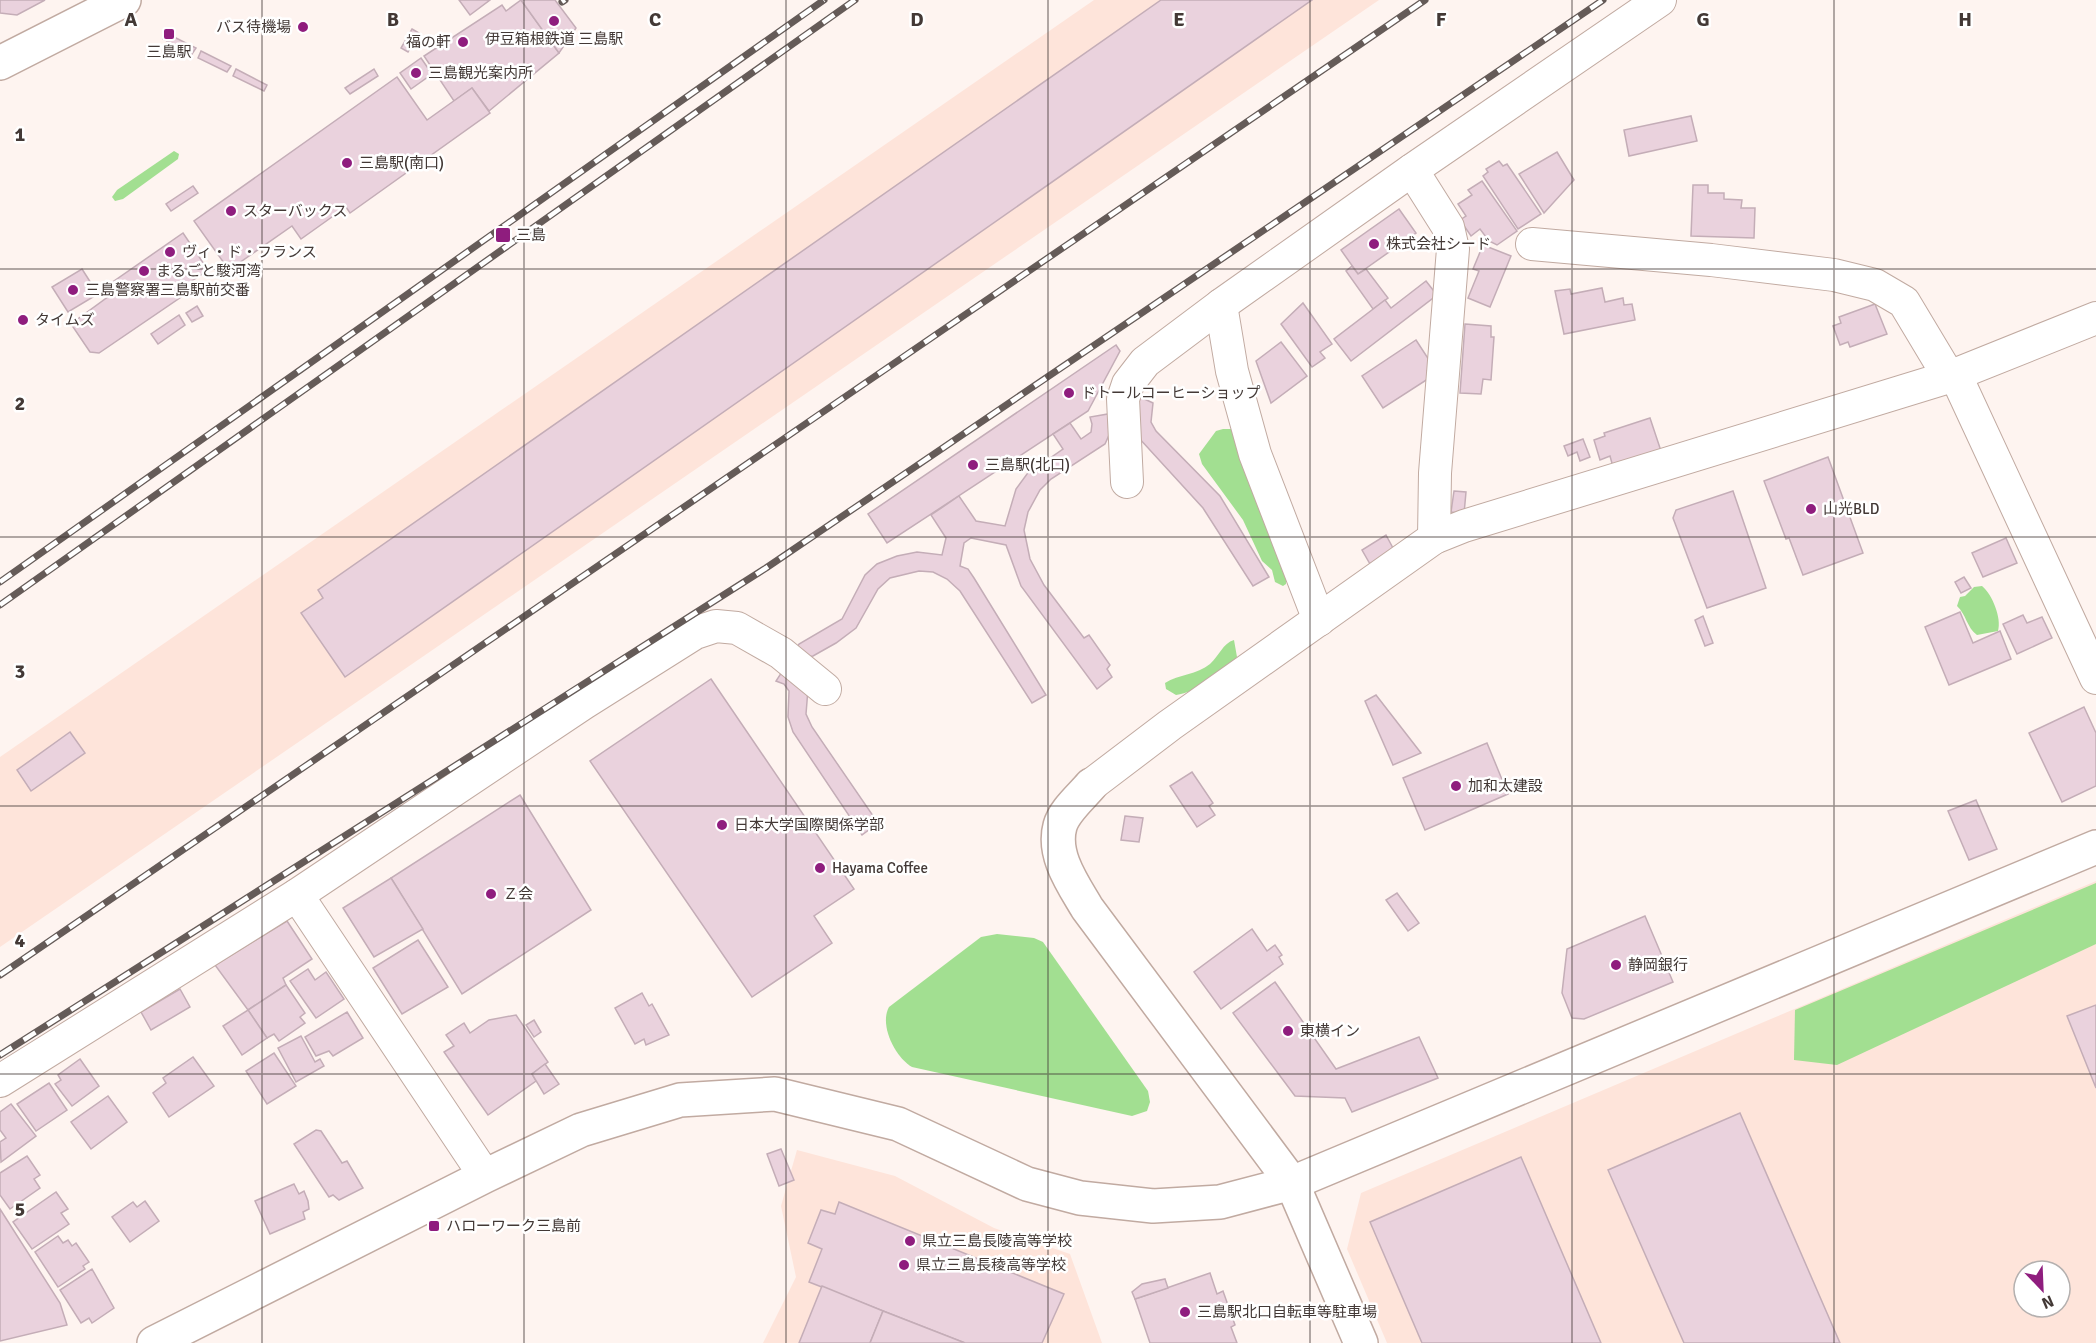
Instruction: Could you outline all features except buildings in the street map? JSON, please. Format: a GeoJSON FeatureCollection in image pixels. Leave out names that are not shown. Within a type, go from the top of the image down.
{"type":"FeatureCollection","features":[{"type":"Feature","properties":{"kind":"street"},"geometry":{"type":"LineString","coordinates":[[0,63],[124,0]]}},
{"type":"Feature","properties":{"kind":"street"},"geometry":{"type":"LineString","coordinates":[[1127,482],[1123,399],[1128,384],[1145,362],[1221,304],[1660,0]]}},
{"type":"Feature","properties":{"kind":"street"},"geometry":{"type":"LineString","coordinates":[[1412,170],[1448,227],[1453,249],[1435,473],[1434,538]]}},
{"type":"Feature","properties":{"kind":"street"},"geometry":{"type":"LineString","coordinates":[[1532,244],[1711,260],[1834,275],[1875,285],[1904,302],[1952,375],[2096,678]]}},
{"type":"Feature","properties":{"kind":"street"},"geometry":{"type":"LineString","coordinates":[[1221,304],[1232,371],[1255,454],[1319,620]]}},
{"type":"Feature","properties":{"kind":"street"},"geometry":{"type":"LineString","coordinates":[[1360,1343],[1292,1183],[1087,908],[1066,871],[1059,846],[1060,825],[1091,785],[1125,757],[1434,538],[1464,526],[1952,375],[2096,318]]}},
{"type":"Feature","properties":{"kind":"street"},"geometry":{"type":"LineString","coordinates":[[0,1081],[297,895],[584,703],[694,633],[716,626],[737,628],[781,653],[825,689]]}},
{"type":"Feature","properties":{"kind":"street"},"geometry":{"type":"LineString","coordinates":[[154,1343],[581,1130],[680,1100],[775,1094],[898,1124],[1027,1184],[1080,1198],[1153,1206],[1209,1202],[1292,1183],[2096,847]]}},
{"type":"Feature","properties":{"kind":"street"},"geometry":{"type":"LineString","coordinates":[[297,895],[485,1176]]}},
{"type":"Feature","properties":{"kind":"shaded area"},"geometry":{"type":"Polygon","coordinates":[[[1094,0],[1379,0],[0,947],[0,757],[1094,0]]]}},
{"type":"Feature","properties":{"kind":"shaded area"},"geometry":{"type":"Polygon","coordinates":[[[2096,881],[2096,1343],[1387,1343],[1347,1249],[1361,1193],[2096,881]]]}},
{"type":"Feature","properties":{"kind":"shaded area","name":"県立三島長陵高等学校"},"geometry":{"type":"Polygon","coordinates":[[[797,1150],[895,1176],[994,1228],[1070,1254],[1102,1343],[763,1343],[796,1277],[781,1206],[797,1150]]]}},
{"type":"Feature","properties":{"kind":"green space"},"geometry":{"type":"Polygon","coordinates":[[[174,151],[179,154],[178,159],[123,199],[115,201],[112,197],[117,190],[174,151]]]}},
{"type":"Feature","properties":{"kind":"green space"},"geometry":{"type":"Polygon","coordinates":[[[1234,429],[1286,572],[1286,584],[1283,586],[1275,582],[1272,570],[1262,561],[1243,520],[1202,464],[1199,454],[1216,431],[1234,429]]]}},
{"type":"Feature","properties":{"kind":"green space"},"geometry":{"type":"Polygon","coordinates":[[[1982,586],[1995,607],[1999,626],[1998,631],[1977,635],[1957,606],[1960,597],[1965,596],[1974,587],[1982,586]]]}},
{"type":"Feature","properties":{"kind":"green space"},"geometry":{"type":"Polygon","coordinates":[[[1234,640],[1237,657],[1217,676],[1184,693],[1176,695],[1166,689],[1165,683],[1205,668],[1227,644],[1234,640]]]}},
{"type":"Feature","properties":{"kind":"green space"},"geometry":{"type":"Polygon","coordinates":[[[2096,883],[2096,944],[1837,1065],[1794,1060],[1795,1010],[2096,883]]]}},
{"type":"Feature","properties":{"kind":"green space"},"geometry":{"type":"Polygon","coordinates":[[[997,934],[1034,938],[1043,942],[1148,1091],[1150,1102],[1147,1111],[1132,1116],[912,1067],[900,1056],[887,1031],[886,1014],[889,1007],[981,937],[997,934]]]}},
{"type":"Feature","properties":{"kind":"railway"},"geometry":{"type":"LineString","coordinates":[[0,582],[824,0]]}},
{"type":"Feature","properties":{"kind":"railway"},"geometry":{"type":"LineString","coordinates":[[0,605],[855,0]]}},
{"type":"Feature","properties":{"kind":"railway"},"geometry":{"type":"LineString","coordinates":[[0,975],[1425,0]]}},
{"type":"Feature","properties":{"kind":"railway"},"geometry":{"type":"LineString","coordinates":[[0,1055],[766,568],[1603,0]]}},
{"type":"Feature","properties":{"kind":"place","name":"伊豆箱根鉄道 三島駅"},"geometry":{"type":"Point","coordinates":[554,21]}},
{"type":"Feature","properties":{"kind":"place","name":"バス待機場"},"geometry":{"type":"Point","coordinates":[303,27]}},
{"type":"Feature","properties":{"kind":"place","name":"三島駅"},"geometry":{"type":"Point","coordinates":[169,34]}},
{"type":"Feature","properties":{"kind":"place","name":"福の軒"},"geometry":{"type":"Point","coordinates":[463,42]}},
{"type":"Feature","properties":{"kind":"place","name":"三島観光案内所"},"geometry":{"type":"Point","coordinates":[416,73]}},
{"type":"Feature","properties":{"kind":"place","name":"三島駅(南口)"},"geometry":{"type":"Point","coordinates":[347,163]}},
{"type":"Feature","properties":{"kind":"place","name":"スターバックス"},"geometry":{"type":"Point","coordinates":[231,211]}},
{"type":"Feature","properties":{"kind":"place","name":"三島"},"geometry":{"type":"Point","coordinates":[503,235]}},
{"type":"Feature","properties":{"kind":"place","name":"株式会社シード"},"geometry":{"type":"Point","coordinates":[1374,244]}},
{"type":"Feature","properties":{"kind":"place","name":"ヴィ・ド・フランス"},"geometry":{"type":"Point","coordinates":[170,252]}},
{"type":"Feature","properties":{"kind":"place","name":"まるごと駿河湾"},"geometry":{"type":"Point","coordinates":[144,271]}},
{"type":"Feature","properties":{"kind":"place","name":"三島警察署三島駅前交番"},"geometry":{"type":"Point","coordinates":[73,290]}},
{"type":"Feature","properties":{"kind":"place","name":"タイムズ"},"geometry":{"type":"Point","coordinates":[23,320]}},
{"type":"Feature","properties":{"kind":"place","name":"ドトールコーヒーショップ"},"geometry":{"type":"Point","coordinates":[1069,393]}},
{"type":"Feature","properties":{"kind":"place","name":"三島駅(北口)"},"geometry":{"type":"Point","coordinates":[973,465]}},
{"type":"Feature","properties":{"kind":"place","name":"山光BLD"},"geometry":{"type":"Point","coordinates":[1811,509]}},
{"type":"Feature","properties":{"kind":"place","name":"加和太建設"},"geometry":{"type":"Point","coordinates":[1456,786]}},
{"type":"Feature","properties":{"kind":"place","name":"日本大学国際関係学部"},"geometry":{"type":"Point","coordinates":[722,825]}},
{"type":"Feature","properties":{"kind":"place","name":"Hayama Coffee"},"geometry":{"type":"Point","coordinates":[820,868]}},
{"type":"Feature","properties":{"kind":"place","name":"Ｚ会"},"geometry":{"type":"Point","coordinates":[491,894]}},
{"type":"Feature","properties":{"kind":"place","name":"静岡銀行"},"geometry":{"type":"Point","coordinates":[1616,965]}},
{"type":"Feature","properties":{"kind":"place","name":"東横イン"},"geometry":{"type":"Point","coordinates":[1288,1031]}},
{"type":"Feature","properties":{"kind":"place","name":"ハローワーク三島前"},"geometry":{"type":"Point","coordinates":[434,1226]}},
{"type":"Feature","properties":{"kind":"place","name":"県立三島長陵高等学校"},"geometry":{"type":"Point","coordinates":[910,1241]}},
{"type":"Feature","properties":{"kind":"place","name":"県立三島長稜高等学校"},"geometry":{"type":"Point","coordinates":[904,1265]}},
{"type":"Feature","properties":{"kind":"place","name":"三島駅北口自転車等駐車場"},"geometry":{"type":"Point","coordinates":[1185,1312]}}]}
